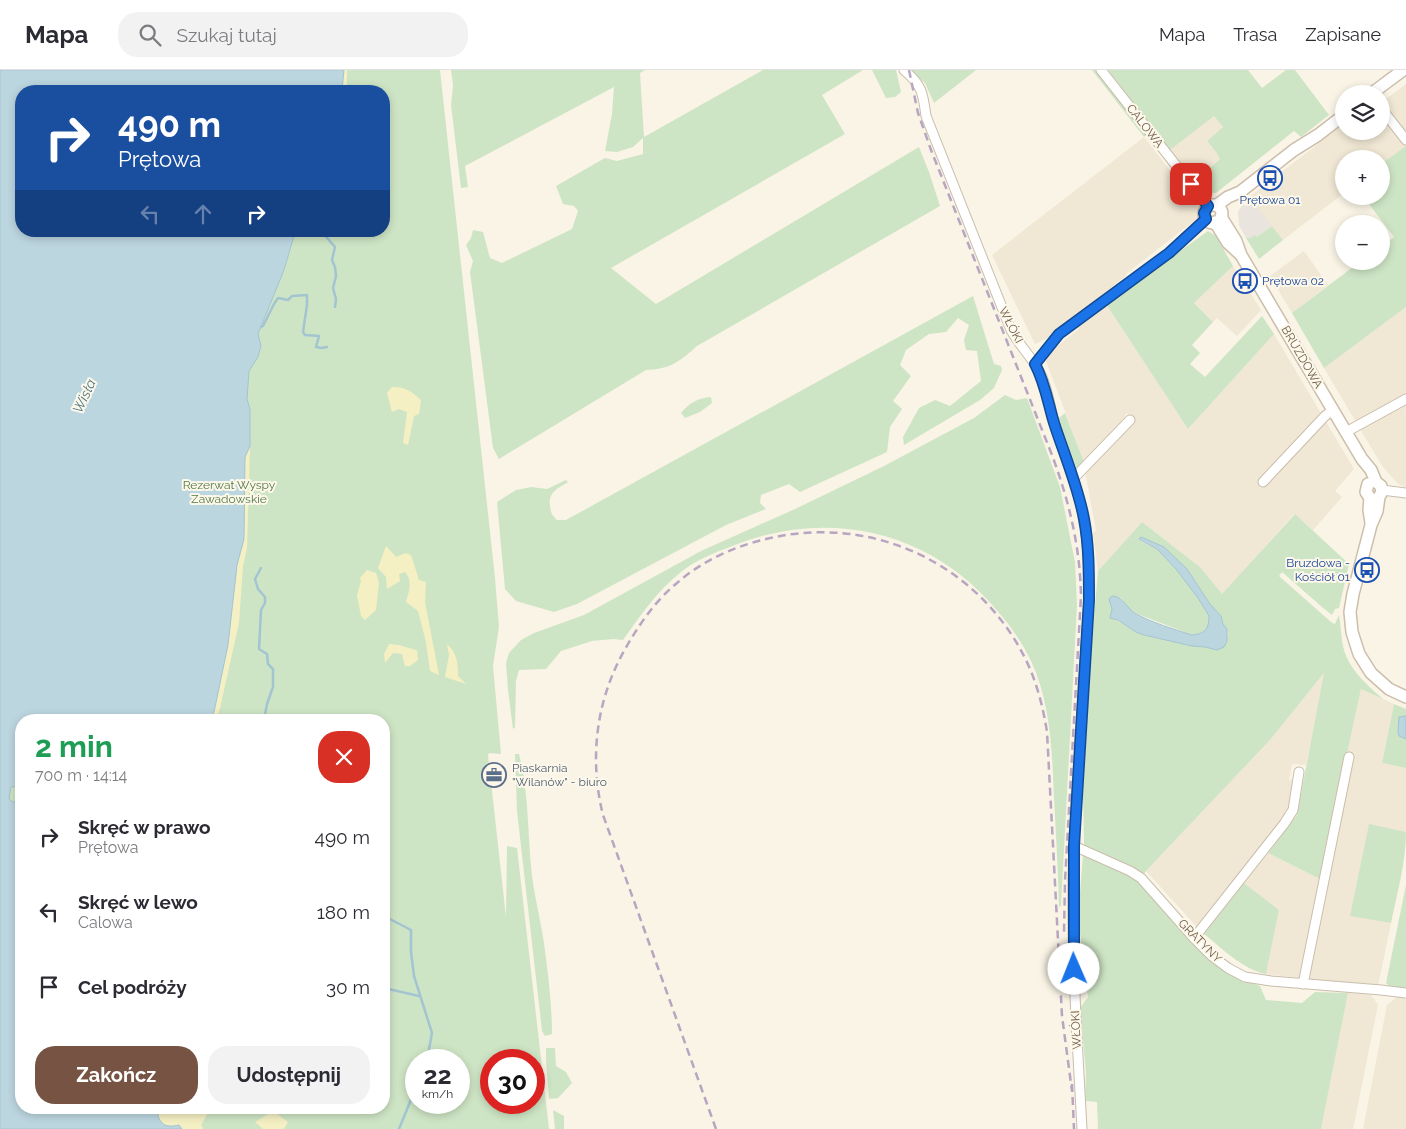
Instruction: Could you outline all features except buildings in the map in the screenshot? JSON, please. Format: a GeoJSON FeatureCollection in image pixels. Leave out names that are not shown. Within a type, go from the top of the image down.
{"type":"FeatureCollection","features":[{"type":"Feature","properties":{"kind":"street","name":"WŁÓKI"},"geometry":{"type":"LineString","coordinates":[[904,70],[915,80],[921,89],[926,116],[1014,337],[1035,364],[1043,379],[1054,422],[1082,507],[1086,531],[1089,600],[1074,846],[1074,986],[1082,1129]]}},
{"type":"Feature","properties":{"kind":"street","name":"CALOWA"},"geometry":{"type":"LineString","coordinates":[[1101,70],[1215,214]]}},
{"type":"Feature","properties":{"kind":"street"},"geometry":{"type":"LineString","coordinates":[[1383,85],[1403,70]]}},
{"type":"Feature","properties":{"kind":"street"},"geometry":{"type":"LineString","coordinates":[[1390,120],[1406,140]]}},
{"type":"Feature","properties":{"kind":"street"},"geometry":{"type":"LineString","coordinates":[[1035,364],[1059,334],[1169,253],[1215,214],[1228,197],[1240,192],[1294,150],[1335,122]]}},
{"type":"Feature","properties":{"kind":"street","name":"BRUZDOWA"},"geometry":{"type":"LineString","coordinates":[[1215,214],[1236,241],[1241,255],[1362,460],[1371,470],[1375,490]]}},
{"type":"Feature","properties":{"kind":"street"},"geometry":{"type":"LineString","coordinates":[[1346,432],[1406,399]]}},
{"type":"Feature","properties":{"kind":"street"},"geometry":{"type":"LineString","coordinates":[[1263,482],[1325,416],[1333,410]]}},
{"type":"Feature","properties":{"kind":"street"},"geometry":{"type":"LineString","coordinates":[[1073,478],[1130,420]]}},
{"type":"Feature","properties":{"kind":"street"},"geometry":{"type":"LineString","coordinates":[[1406,493],[1375,490],[1369,510],[1371,525],[1352,599],[1350,618],[1359,654],[1365,665],[1389,689],[1406,697]]}},
{"type":"Feature","properties":{"kind":"street"},"geometry":{"type":"LineString","coordinates":[[1303,984],[1349,756]]}},
{"type":"Feature","properties":{"kind":"street"},"geometry":{"type":"LineString","coordinates":[[1194,938],[1293,810],[1299,772]]}},
{"type":"Feature","properties":{"kind":"street","name":"GRATYNY"},"geometry":{"type":"LineString","coordinates":[[1074,846],[1130,871],[1141,878],[1212,956],[1228,968],[1245,976],[1271,981],[1406,993]]}},
{"type":"Feature","properties":{"kind":"shaded area"},"geometry":{"type":"Polygon","coordinates":[[[1406,84],[1406,135],[1390,113],[1390,96],[1406,84]]]}},
{"type":"Feature","properties":{"kind":"shaded area"},"geometry":{"type":"Polygon","coordinates":[[[1214,115],[1223,127],[1207,141],[1220,159],[1198,182],[1170,150],[1214,115]]]}},
{"type":"Feature","properties":{"kind":"shaded area"},"geometry":{"type":"Polygon","coordinates":[[[1390,125],[1406,146],[1390,158],[1390,150],[1335,150],[1335,200],[1283,240],[1249,197],[1335,131],[1335,140],[1390,140],[1390,125]]]}},
{"type":"Feature","properties":{"kind":"shaded area"},"geometry":{"type":"Polygon","coordinates":[[[1144,137],[1199,208],[1198,216],[1050,337],[1035,344],[992,255],[1144,137]]]}},
{"type":"Feature","properties":{"kind":"shaded area"},"geometry":{"type":"Polygon","coordinates":[[[1253,200],[1272,226],[1256,238],[1246,238],[1239,225],[1238,212],[1243,204],[1245,206],[1253,200]]]}},
{"type":"Feature","properties":{"kind":"shaded area"},"geometry":{"type":"Polygon","coordinates":[[[1304,251],[1328,285],[1292,313],[1270,276],[1304,251]]]}},
{"type":"Feature","properties":{"kind":"shaded area"},"geometry":{"type":"Polygon","coordinates":[[[1233,266],[1261,310],[1237,336],[1217,318],[1213,322],[1194,303],[1233,266]]]}},
{"type":"Feature","properties":{"kind":"shaded area"},"geometry":{"type":"Polygon","coordinates":[[[1106,304],[1188,429],[1274,334],[1354,469],[1335,491],[1342,497],[1313,530],[1294,514],[1222,595],[1200,567],[1142,522],[1098,571],[1093,533],[1096,530],[1085,471],[1104,450],[1134,423],[1127,413],[1120,424],[1084,462],[1046,361],[1050,352],[1079,329],[1077,325],[1106,304]]]}},
{"type":"Feature","properties":{"kind":"shaded area"},"geometry":{"type":"Polygon","coordinates":[[[1406,307],[1406,394],[1356,422],[1324,368],[1406,307]]]}},
{"type":"Feature","properties":{"kind":"shaded area"},"geometry":{"type":"Polygon","coordinates":[[[1406,403],[1406,487],[1398,484],[1383,467],[1360,429],[1406,403]]]}},
{"type":"Feature","properties":{"kind":"shaded area"},"geometry":{"type":"Polygon","coordinates":[[[1325,672],[1306,765],[1292,764],[1289,780],[1294,781],[1289,810],[1196,926],[1146,871],[1270,740],[1325,672]]]}},
{"type":"Feature","properties":{"kind":"shaded area"},"geometry":{"type":"Polygon","coordinates":[[[1361,689],[1394,704],[1382,763],[1406,768],[1406,832],[1369,825],[1351,915],[1391,923],[1378,986],[1266,974],[1279,910],[1244,883],[1268,853],[1320,879],[1361,689]]]}},
{"type":"Feature","properties":{"kind":"shaded area"},"geometry":{"type":"Polygon","coordinates":[[[1348,993],[1371,995],[1378,1005],[1353,1129],[1321,1129],[1348,993]]]}},
{"type":"Feature","properties":{"kind":"shaded area"},"geometry":{"type":"Polygon","coordinates":[[[1397,997],[1406,999],[1406,1129],[1363,1129],[1387,1005],[1397,997]]]}},
{"type":"Feature","properties":{"kind":"green space","name":"Rezerwat Wyspy Zawadowskie"},"geometry":{"type":"Polygon","coordinates":[[[0,70],[440,70],[499,627],[493,666],[501,754],[489,753],[488,755],[506,917],[507,846],[517,848],[540,1049],[480,1049],[480,1114],[545,1114],[545,1094],[549,1129],[92,1129],[80,1114],[390,1114],[390,714],[15,714],[15,1038],[0,1021],[0,70]]]}},
{"type":"Feature","properties":{"kind":"green space"},"geometry":{"type":"Polygon","coordinates":[[[451,70],[645,70],[640,73],[644,137],[763,70],[863,70],[822,95],[845,134],[611,268],[656,304],[919,147],[940,206],[697,346],[676,362],[667,367],[646,370],[499,459],[493,448],[470,272],[473,261],[466,245],[471,238],[473,230],[483,232],[490,258],[502,263],[572,229],[578,211],[574,206],[563,204],[556,186],[605,158],[617,161],[643,154],[643,138],[633,147],[617,152],[605,151],[612,114],[614,87],[465,166],[468,187],[461,188],[451,105],[453,85],[451,70]]]}},
{"type":"Feature","properties":{"kind":"green space"},"geometry":{"type":"Polygon","coordinates":[[[872,70],[896,70],[901,92],[895,97],[886,98],[872,70]]]}},
{"type":"Feature","properties":{"kind":"green space"},"geometry":{"type":"Polygon","coordinates":[[[912,70],[976,70],[934,103],[925,83],[912,70]]]}},
{"type":"Feature","properties":{"kind":"green space"},"geometry":{"type":"Polygon","coordinates":[[[1092,70],[1098,70],[1147,134],[1144,137],[1092,70]]]}},
{"type":"Feature","properties":{"kind":"green space"},"geometry":{"type":"Polygon","coordinates":[[[1108,70],[1248,70],[1262,88],[1286,70],[1295,70],[1329,115],[1301,137],[1294,131],[1216,193],[1207,193],[1198,182],[1220,159],[1207,141],[1223,127],[1214,116],[1170,150],[1108,70]]]}},
{"type":"Feature","properties":{"kind":"green space"},"geometry":{"type":"Polygon","coordinates":[[[1406,146],[1406,307],[1324,368],[1292,313],[1349,270],[1390,270],[1390,240],[1394,237],[1390,232],[1390,215],[1377,215],[1370,205],[1390,205],[1390,158],[1406,146]]]}},
{"type":"Feature","properties":{"kind":"green space"},"geometry":{"type":"Polygon","coordinates":[[[1272,226],[1283,240],[1259,259],[1246,238],[1255,235],[1257,237],[1272,226]]]}},
{"type":"Feature","properties":{"kind":"green space"},"geometry":{"type":"Polygon","coordinates":[[[1208,231],[1216,236],[1233,266],[1194,303],[1213,322],[1192,345],[1200,353],[1190,364],[1205,377],[1262,316],[1274,334],[1188,429],[1106,304],[1208,231]]]}},
{"type":"Feature","properties":{"kind":"green space"},"geometry":{"type":"Polygon","coordinates":[[[973,296],[994,364],[1001,366],[1002,370],[994,388],[980,400],[904,445],[903,437],[919,408],[935,400],[950,406],[981,381],[977,351],[966,350],[964,340],[969,325],[958,318],[946,332],[929,334],[906,350],[900,365],[911,376],[893,401],[902,409],[890,427],[887,452],[800,492],[789,484],[761,495],[760,503],[766,509],[726,525],[577,604],[554,612],[516,601],[505,589],[497,502],[516,490],[531,487],[547,489],[566,480],[568,482],[554,491],[550,501],[554,517],[557,520],[566,520],[973,296]]]}},
{"type":"Feature","properties":{"kind":"green space"},"geometry":{"type":"Polygon","coordinates":[[[1005,395],[1016,400],[1027,398],[1060,487],[1075,562],[1077,605],[1061,906],[1059,907],[1052,763],[1047,711],[1038,677],[1031,661],[1009,625],[974,586],[944,563],[913,546],[879,534],[844,529],[808,528],[772,534],[735,545],[700,560],[681,572],[664,587],[623,640],[592,641],[561,651],[546,669],[519,670],[516,681],[515,727],[513,729],[506,663],[509,653],[521,640],[534,633],[584,615],[701,551],[795,509],[884,466],[974,418],[1005,395]]]}},
{"type":"Feature","properties":{"kind":"green space"},"geometry":{"type":"Polygon","coordinates":[[[711,397],[712,403],[700,412],[685,418],[681,413],[694,402],[711,397]]]}},
{"type":"Feature","properties":{"kind":"green space"},"geometry":{"type":"Polygon","coordinates":[[[1065,413],[1084,462],[1077,469],[1058,419],[1065,413]]]}},
{"type":"Feature","properties":{"kind":"green space"},"geometry":{"type":"Polygon","coordinates":[[[1295,514],[1349,564],[1339,608],[1335,609],[1332,615],[1282,572],[1279,576],[1331,622],[1335,624],[1339,615],[1343,646],[1350,664],[1360,677],[1383,699],[1361,689],[1320,879],[1268,853],[1297,815],[1324,673],[1270,740],[1146,871],[1139,881],[1203,954],[1238,978],[1260,986],[1266,1000],[1302,1003],[1315,992],[1348,993],[1321,1129],[1098,1129],[1097,1102],[1085,1101],[1086,1073],[1080,1008],[1088,997],[1078,917],[1084,843],[1083,797],[1090,666],[1098,571],[1142,522],[1200,567],[1222,594],[1295,514]],[[1139,540],[1157,549],[1176,569],[1198,598],[1209,616],[1205,630],[1192,635],[1135,613],[1127,607],[1121,598],[1112,609],[1111,613],[1114,618],[1144,635],[1200,647],[1205,647],[1228,635],[1221,616],[1210,604],[1187,569],[1164,547],[1139,540]]]}},
{"type":"Feature","properties":{"kind":"green space"},"geometry":{"type":"Polygon","coordinates":[[[1394,704],[1406,709],[1406,768],[1382,763],[1394,704]]]}},
{"type":"Feature","properties":{"kind":"green space"},"geometry":{"type":"Polygon","coordinates":[[[515,754],[519,754],[523,770],[531,867],[548,977],[552,1034],[545,1036],[542,1031],[517,811],[515,754]]]}},
{"type":"Feature","properties":{"kind":"green space"},"geometry":{"type":"Polygon","coordinates":[[[1369,824],[1406,832],[1403,866],[1391,923],[1350,916],[1369,824]]]}},
{"type":"Feature","properties":{"kind":"green space"},"geometry":{"type":"Polygon","coordinates":[[[1244,883],[1279,910],[1266,974],[1241,963],[1204,934],[1244,883]]]}},
{"type":"Feature","properties":{"kind":"green space"},"geometry":{"type":"Polygon","coordinates":[[[1406,885],[1406,988],[1390,987],[1386,983],[1406,885]]]}},
{"type":"Feature","properties":{"kind":"green space"},"geometry":{"type":"Polygon","coordinates":[[[546,1048],[555,1048],[556,1066],[566,1072],[572,1083],[558,1098],[549,1099],[546,1048]]]}},
{"type":"Feature","properties":{"kind":"green space"},"geometry":{"type":"Polygon","coordinates":[[[553,1110],[564,1116],[564,1129],[555,1129],[553,1110]]]}},
{"type":"Feature","properties":{"kind":"sand"},"geometry":{"type":"Polygon","coordinates":[[[344,70],[347,70],[347,85],[343,85],[344,70]]]}},
{"type":"Feature","properties":{"kind":"sand"},"geometry":{"type":"Polygon","coordinates":[[[392,387],[408,390],[421,400],[419,414],[414,416],[408,445],[403,443],[407,412],[399,409],[392,412],[387,393],[392,387]]]}},
{"type":"Feature","properties":{"kind":"sand"},"geometry":{"type":"Polygon","coordinates":[[[250,446],[247,548],[243,566],[239,623],[220,708],[218,714],[213,714],[237,565],[244,539],[245,457],[250,446]]]}},
{"type":"Feature","properties":{"kind":"sand"},"geometry":{"type":"Polygon","coordinates":[[[386,546],[396,557],[406,553],[411,555],[419,580],[426,582],[425,602],[439,675],[430,671],[426,642],[418,611],[406,602],[410,586],[407,575],[405,572],[399,574],[400,581],[387,589],[386,577],[378,568],[386,546]]]}},
{"type":"Feature","properties":{"kind":"sand"},"geometry":{"type":"Polygon","coordinates":[[[367,570],[376,573],[379,583],[376,610],[365,620],[361,616],[357,595],[361,581],[360,578],[367,570]]]}},
{"type":"Feature","properties":{"kind":"sand"},"geometry":{"type":"Polygon","coordinates":[[[389,644],[417,650],[418,660],[410,666],[405,666],[402,654],[393,653],[385,663],[384,654],[389,644]]]}},
{"type":"Feature","properties":{"kind":"sand"},"geometry":{"type":"Polygon","coordinates":[[[447,644],[456,658],[458,676],[466,684],[445,677],[449,655],[447,644]]]}},
{"type":"Feature","properties":{"kind":"sand"},"geometry":{"type":"Polygon","coordinates":[[[158,1114],[207,1114],[201,1125],[202,1129],[182,1129],[179,1125],[165,1125],[160,1121],[158,1114]]]}},
{"type":"Feature","properties":{"kind":"sand"},"geometry":{"type":"Polygon","coordinates":[[[268,1114],[277,1114],[288,1122],[284,1129],[263,1129],[255,1122],[268,1114]]]}},
{"type":"Feature","properties":{"kind":"water","name":"Wisła"},"geometry":{"type":"Polygon","coordinates":[[[0,70],[344,70],[343,85],[15,85],[15,237],[294,237],[284,270],[258,334],[261,346],[258,357],[249,371],[247,399],[250,409],[250,446],[245,457],[244,539],[237,565],[228,645],[213,714],[15,714],[15,787],[11,787],[9,799],[15,802],[15,1114],[158,1114],[160,1121],[165,1125],[179,1125],[182,1129],[0,1129],[0,70]]]}},
{"type":"Feature","properties":{"kind":"water"},"geometry":{"type":"Polygon","coordinates":[[[1141,537],[1164,547],[1187,569],[1210,604],[1221,616],[1223,624],[1227,629],[1227,641],[1224,647],[1217,650],[1144,635],[1118,620],[1110,618],[1112,609],[1109,599],[1112,596],[1122,600],[1136,614],[1170,628],[1192,635],[1203,632],[1207,627],[1209,616],[1198,598],[1176,569],[1157,549],[1139,539],[1141,537]]]}},
{"type":"Feature","properties":{"kind":"water"},"geometry":{"type":"Polygon","coordinates":[[[1406,716],[1406,739],[1399,736],[1398,732],[1399,717],[1406,716]]]}},
{"type":"Feature","properties":{"kind":"waterway"},"geometry":{"type":"LineString","coordinates":[[326,237],[335,247],[332,260],[336,276],[333,288],[336,299],[335,307]]}},
{"type":"Feature","properties":{"kind":"waterway"},"geometry":{"type":"LineString","coordinates":[[261,327],[278,298],[288,300],[292,296],[307,295],[303,332],[305,335],[319,336],[316,347],[327,347]]}},
{"type":"Feature","properties":{"kind":"waterway"},"geometry":{"type":"LineString","coordinates":[[261,568],[255,579],[258,589],[265,597],[265,603],[261,610],[259,649],[267,654],[268,664],[273,669],[273,687],[265,714]]}},
{"type":"Feature","properties":{"kind":"waterway"},"geometry":{"type":"LineString","coordinates":[[390,919],[411,930],[414,976],[432,1033],[429,1049]]}},
{"type":"Feature","properties":{"kind":"waterway"},"geometry":{"type":"LineString","coordinates":[[390,989],[419,996]]}},
{"type":"Feature","properties":{"kind":"waterway"},"geometry":{"type":"LineString","coordinates":[[399,1129],[405,1114]]}},
{"type":"Feature","properties":{"kind":"railway"},"geometry":{"type":"LineString","coordinates":[[909,70],[918,113],[931,150],[1052,455],[1064,489],[1073,524],[1081,596],[1065,881],[1064,932]]}},
{"type":"Feature","properties":{"kind":"railway"},"geometry":{"type":"LineString","coordinates":[[716,1129],[603,815],[596,773],[596,752],[601,710],[614,670],[635,632],[661,598],[688,574],[736,548],[775,537],[813,532],[851,534],[887,542],[922,555],[953,574],[982,598],[1006,627],[1026,660],[1039,695],[1047,732],[1062,1016],[1072,1091]]}},
{"type":"Feature","properties":{"kind":"railway"},"geometry":{"type":"LineString","coordinates":[[1072,1084],[1074,1129]]}},
{"type":"Feature","properties":{"kind":"place","name":"Prętowa 01"},"geometry":{"type":"Point","coordinates":[1270,178]}},
{"type":"Feature","properties":{"kind":"place","name":"Prętowa 02"},"geometry":{"type":"Point","coordinates":[1245,281]}},
{"type":"Feature","properties":{"kind":"place","name":"Bruzdowa - Kościół 01"},"geometry":{"type":"Point","coordinates":[1367,570]}},
{"type":"Feature","properties":{"kind":"place","name":"Piaskarnia \"Wilanów\" - biuro"},"geometry":{"type":"Point","coordinates":[494,775]}},
{"type":"Feature","properties":{"kind":"route"},"geometry":{"type":"LineString","coordinates":[[1074,969],[1074,846],[1089,600],[1088,560],[1082,507],[1054,422],[1043,379],[1035,364],[1059,334],[1169,253],[1206,219],[1204,213],[1208,206],[1191,184]]}}]}
